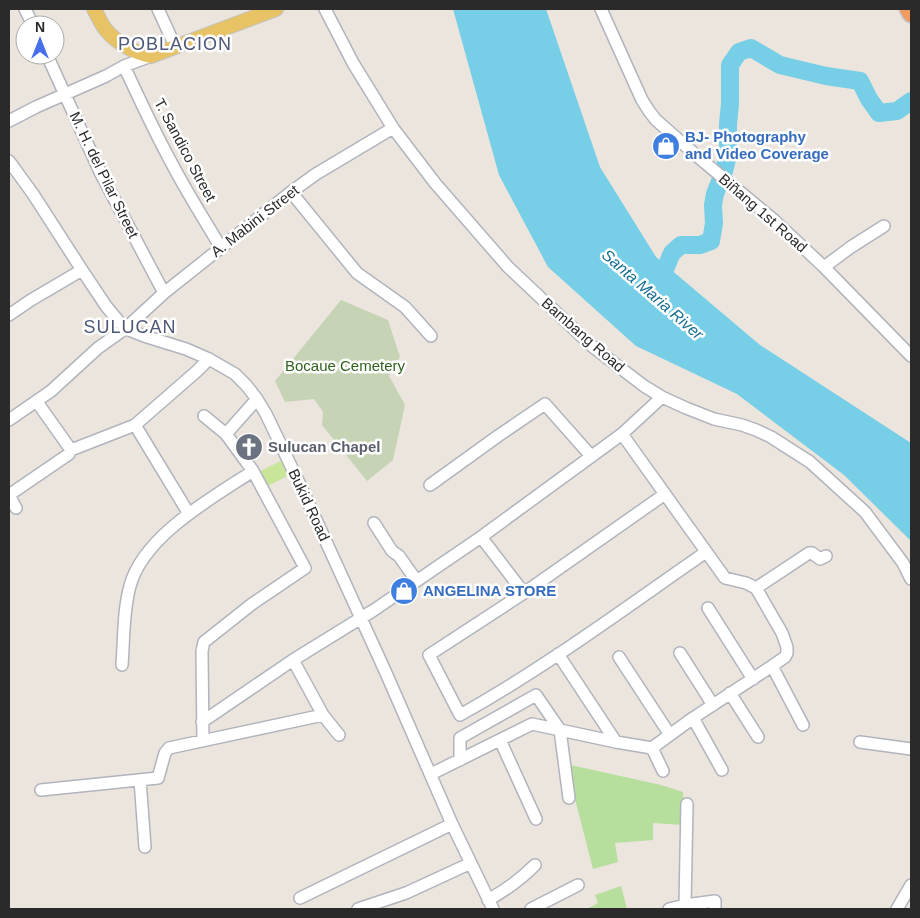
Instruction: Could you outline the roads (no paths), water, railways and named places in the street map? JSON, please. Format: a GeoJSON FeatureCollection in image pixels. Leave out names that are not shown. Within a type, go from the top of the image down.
{"type":"FeatureCollection","features":[{"type":"Feature","properties":{"kind":"highway"},"geometry":{"type":"LineString","coordinates":[[908,9],[911,14]]}},
{"type":"Feature","properties":{"kind":"main road"},"geometry":{"type":"LineString","coordinates":[[94,9],[105,29],[119,43],[128,49],[151,56],[276,9]]}},
{"type":"Feature","properties":{"kind":"street"},"geometry":{"type":"LineString","coordinates":[[158,9],[175,46]]}},
{"type":"Feature","properties":{"kind":"street","name":"Bambang Road"},"geometry":{"type":"LineString","coordinates":[[325,9],[353,62],[393,128],[435,183],[508,268],[593,347],[644,386],[662,397],[714,419],[756,430],[771,437],[810,462],[865,512],[903,564],[911,579]]}},
{"type":"Feature","properties":{"kind":"street","name":"Biñang 1st Road"},"geometry":{"type":"LineString","coordinates":[[601,9],[642,100],[656,120],[775,221],[824,267],[911,356]]}},
{"type":"Feature","properties":{"kind":"street"},"geometry":{"type":"LineString","coordinates":[[9,121],[124,66],[151,56]]}},
{"type":"Feature","properties":{"kind":"street","name":"M. H. del Pilar Street"},"geometry":{"type":"LineString","coordinates":[[52,65],[102,174],[164,293]]}},
{"type":"Feature","properties":{"kind":"street","name":"T. Sandico Street"},"geometry":{"type":"LineString","coordinates":[[124,66],[171,163],[221,248]]}},
{"type":"Feature","properties":{"kind":"street","name":"A. Mabini Street"},"geometry":{"type":"LineString","coordinates":[[9,420],[51,391],[98,348],[126,328],[164,293],[291,192],[324,168],[393,128]]}},
{"type":"Feature","properties":{"kind":"street","name":"Bukid Road"},"geometry":{"type":"LineString","coordinates":[[9,161],[33,194],[106,306],[120,323],[126,328],[144,336],[186,349],[209,359],[235,374],[257,399],[366,615],[386,672],[438,770],[452,824],[471,863],[494,900]]}},
{"type":"Feature","properties":{"kind":"street"},"geometry":{"type":"LineString","coordinates":[[291,192],[357,273],[404,307],[431,336]]}},
{"type":"Feature","properties":{"kind":"street"},"geometry":{"type":"LineString","coordinates":[[824,267],[884,226]]}},
{"type":"Feature","properties":{"kind":"street"},"geometry":{"type":"LineString","coordinates":[[9,315],[82,270]]}},
{"type":"Feature","properties":{"kind":"street"},"geometry":{"type":"LineString","coordinates":[[16,508],[9,495],[69,454],[71,450],[135,425],[198,371],[209,359]]}},
{"type":"Feature","properties":{"kind":"street"},"geometry":{"type":"LineString","coordinates":[[202,722],[293,660],[366,615],[481,536],[622,434],[662,397]]}},
{"type":"Feature","properties":{"kind":"street"},"geometry":{"type":"LineString","coordinates":[[226,434],[257,399]]}},
{"type":"Feature","properties":{"kind":"street"},"geometry":{"type":"LineString","coordinates":[[37,402],[71,450]]}},
{"type":"Feature","properties":{"kind":"street"},"geometry":{"type":"LineString","coordinates":[[430,485],[546,404],[591,456]]}},
{"type":"Feature","properties":{"kind":"street"},"geometry":{"type":"LineString","coordinates":[[203,741],[202,651],[204,642],[252,604],[305,568],[253,471],[226,434],[204,416]]}},
{"type":"Feature","properties":{"kind":"street"},"geometry":{"type":"LineString","coordinates":[[135,425],[189,514]]}},
{"type":"Feature","properties":{"kind":"street"},"geometry":{"type":"LineString","coordinates":[[438,770],[532,724],[652,748],[693,718],[772,666],[787,653],[782,633],[756,588],[746,583],[725,578],[622,434]]}},
{"type":"Feature","properties":{"kind":"street"},"geometry":{"type":"LineString","coordinates":[[122,665],[125,608],[130,584],[141,562],[154,544],[189,514],[253,471]]}},
{"type":"Feature","properties":{"kind":"street"},"geometry":{"type":"LineString","coordinates":[[665,494],[524,593],[429,655],[460,715],[558,654],[706,552]]}},
{"type":"Feature","properties":{"kind":"street"},"geometry":{"type":"LineString","coordinates":[[374,523],[392,551],[399,556],[416,580]]}},
{"type":"Feature","properties":{"kind":"street"},"geometry":{"type":"LineString","coordinates":[[481,536],[524,593]]}},
{"type":"Feature","properties":{"kind":"street"},"geometry":{"type":"LineString","coordinates":[[756,588],[809,554],[812,553],[820,559],[826,556]]}},
{"type":"Feature","properties":{"kind":"street"},"geometry":{"type":"LineString","coordinates":[[708,608],[752,679]]}},
{"type":"Feature","properties":{"kind":"street"},"geometry":{"type":"LineString","coordinates":[[680,653],[714,705]]}},
{"type":"Feature","properties":{"kind":"street"},"geometry":{"type":"LineString","coordinates":[[558,654],[616,742]]}},
{"type":"Feature","properties":{"kind":"street"},"geometry":{"type":"LineString","coordinates":[[619,657],[670,735]]}},
{"type":"Feature","properties":{"kind":"street"},"geometry":{"type":"LineString","coordinates":[[293,660],[323,715],[339,735]]}},
{"type":"Feature","properties":{"kind":"street"},"geometry":{"type":"LineString","coordinates":[[772,666],[803,725]]}},
{"type":"Feature","properties":{"kind":"street"},"geometry":{"type":"LineString","coordinates":[[730,693],[758,737]]}},
{"type":"Feature","properties":{"kind":"street"},"geometry":{"type":"LineString","coordinates":[[460,760],[460,738],[536,695],[560,730],[569,798]]}},
{"type":"Feature","properties":{"kind":"street"},"geometry":{"type":"LineString","coordinates":[[490,698],[500,715]]}},
{"type":"Feature","properties":{"kind":"street"},"geometry":{"type":"LineString","coordinates":[[41,790],[158,778],[165,753],[169,748],[323,715]]}},
{"type":"Feature","properties":{"kind":"street"},"geometry":{"type":"LineString","coordinates":[[693,718],[722,770]]}},
{"type":"Feature","properties":{"kind":"street"},"geometry":{"type":"LineString","coordinates":[[500,740],[536,819]]}},
{"type":"Feature","properties":{"kind":"street"},"geometry":{"type":"LineString","coordinates":[[860,742],[911,749]]}},
{"type":"Feature","properties":{"kind":"street"},"geometry":{"type":"LineString","coordinates":[[652,748],[663,771]]}},
{"type":"Feature","properties":{"kind":"street"},"geometry":{"type":"LineString","coordinates":[[140,780],[145,847]]}},
{"type":"Feature","properties":{"kind":"street"},"geometry":{"type":"LineString","coordinates":[[685,905],[687,804]]}},
{"type":"Feature","properties":{"kind":"street"},"geometry":{"type":"LineString","coordinates":[[300,898],[452,824]]}},
{"type":"Feature","properties":{"kind":"street"},"geometry":{"type":"LineString","coordinates":[[358,909],[406,893],[471,863]]}},
{"type":"Feature","properties":{"kind":"street"},"geometry":{"type":"LineString","coordinates":[[494,900],[523,878],[535,865]]}},
{"type":"Feature","properties":{"kind":"street"},"geometry":{"type":"LineString","coordinates":[[532,909],[578,885]]}},
{"type":"Feature","properties":{"kind":"street"},"geometry":{"type":"LineString","coordinates":[[897,909],[911,885]]}},
{"type":"Feature","properties":{"kind":"street"},"geometry":{"type":"LineString","coordinates":[[669,909],[715,901],[716,909]]}},
{"type":"Feature","properties":{"kind":"water","name":"Santa Maria River"},"geometry":{"type":"Polygon","coordinates":[[[453,9],[546,9],[600,167],[656,257],[760,345],[911,443],[911,541],[844,475],[737,394],[636,346],[548,267],[499,175],[453,9]]]}},
{"type":"Feature","properties":{"kind":"waterway","name":"Santa Maria River"},"geometry":{"type":"LineString","coordinates":[[657,288],[672,253],[681,245],[700,245],[711,241],[715,194],[728,155],[730,65],[739,52],[751,48],[780,65],[826,76],[860,81],[879,113],[897,111],[911,101]]}},
{"type":"Feature","properties":{"kind":"place","name":"BJ- Photography and Video Coverage"},"geometry":{"type":"Point","coordinates":[666,146]}},
{"type":"Feature","properties":{"kind":"place","name":"Sulucan Chapel"},"geometry":{"type":"Point","coordinates":[249,447]}},
{"type":"Feature","properties":{"kind":"place","name":"ANGELINA STORE"},"geometry":{"type":"Point","coordinates":[404,591]}},
{"type":"Feature","properties":{"kind":"district","name":"POBLACION"},"geometry":{"type":"Point","coordinates":[175,44]}},
{"type":"Feature","properties":{"kind":"district","name":"SULUCAN"},"geometry":{"type":"Point","coordinates":[130,327]}},
{"type":"Feature","properties":{"kind":"park label","name":"Bocaue Cemetery"},"geometry":{"type":"Point","coordinates":[345,366]}}]}
